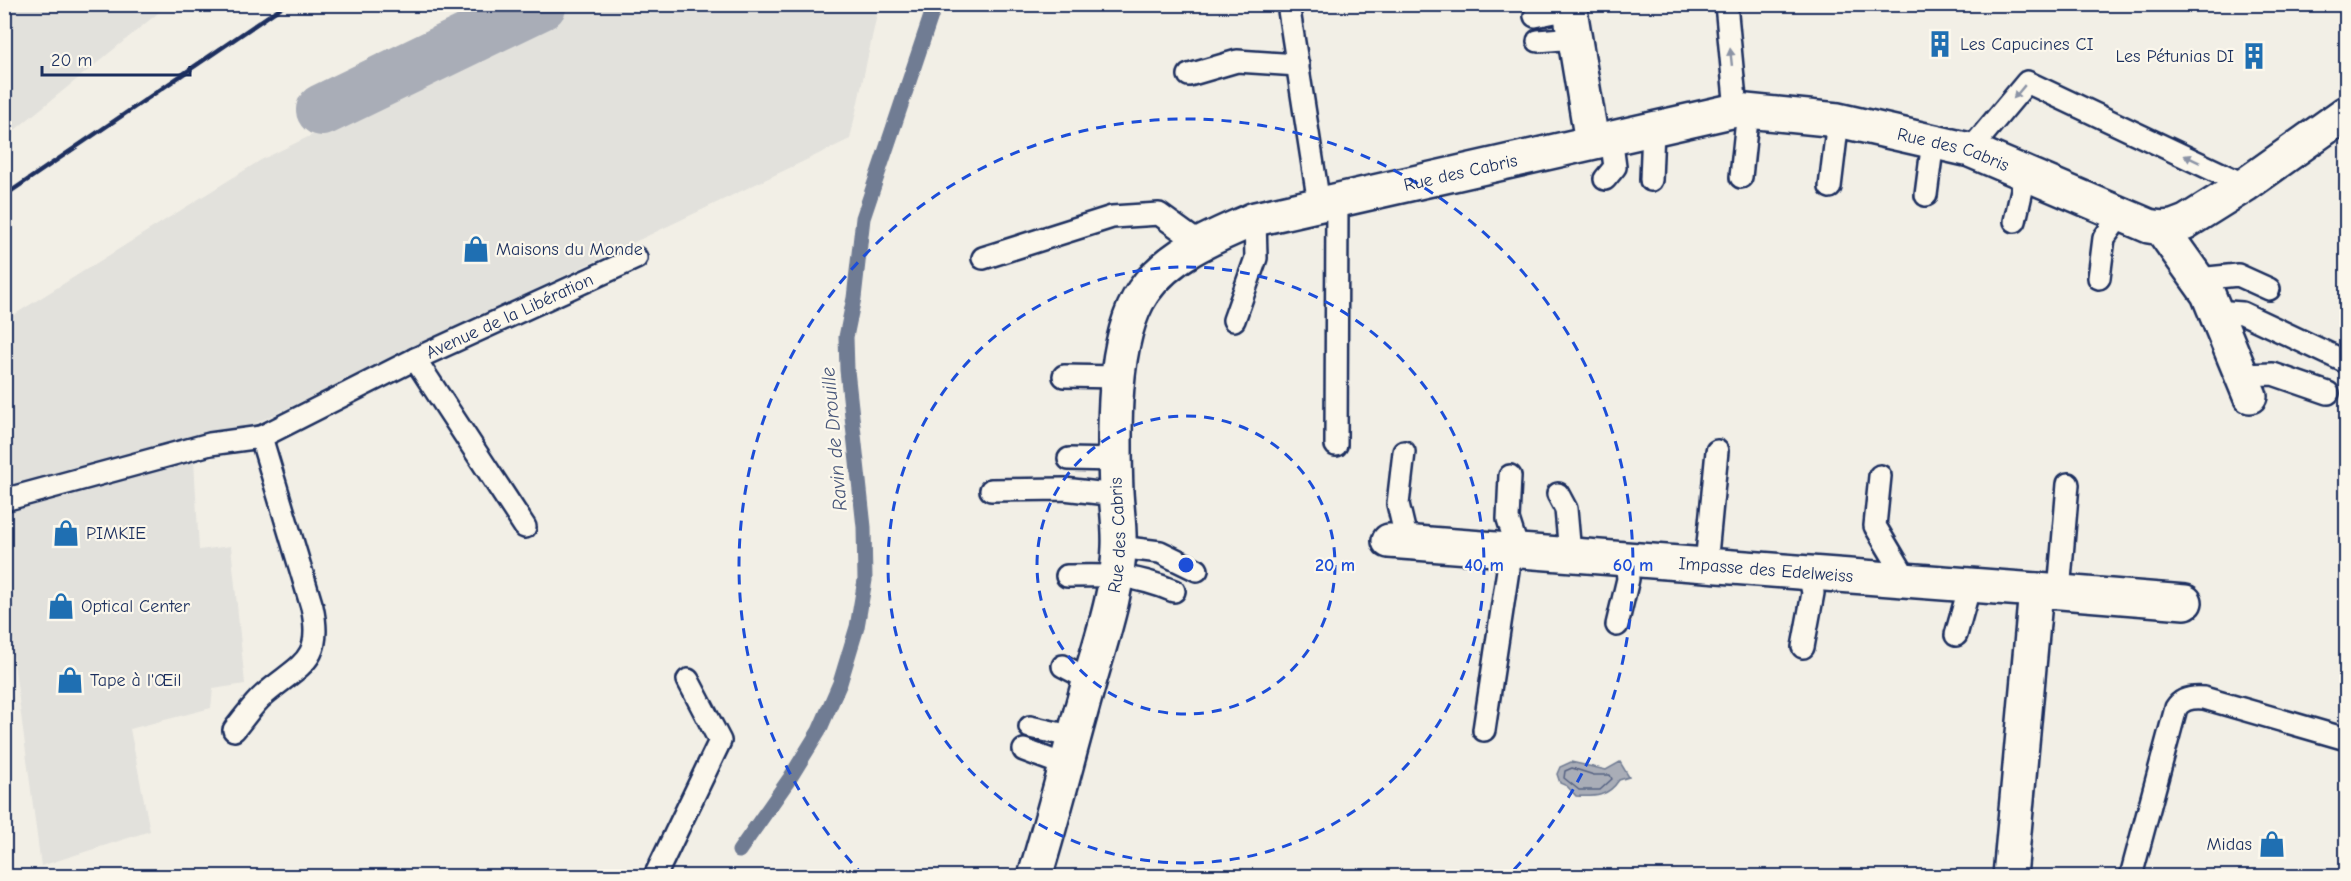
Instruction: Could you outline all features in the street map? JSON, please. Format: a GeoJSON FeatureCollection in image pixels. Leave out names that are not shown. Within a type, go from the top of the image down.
{"type":"FeatureCollection","features":[{"type":"Feature","properties":{"kind":"street"},"geometry":{"type":"LineString","coordinates":[[1571,17],[1602,140]]}},
{"type":"Feature","properties":{"kind":"street","name":"Rue des Cabris"},"geometry":{"type":"LineString","coordinates":[[1035,876],[1071,752],[1077,673],[1107,615],[1118,561],[1115,460],[1118,376],[1122,345],[1142,293],[1159,273],[1199,243],[1256,219],[1742,110],[1838,120],[1970,150],[2149,226],[2162,228]]}},
{"type":"Feature","properties":{"kind":"street"},"geometry":{"type":"LineString","coordinates":[[2162,228],[2186,222],[2245,185],[2346,113]]}},
{"type":"Feature","properties":{"kind":"street"},"geometry":{"type":"LineString","coordinates":[[2162,228],[2208,294],[2246,386]]}},
{"type":"Feature","properties":{"kind":"street","name":"Impasse des Edelweiss"},"geometry":{"type":"LineString","coordinates":[[1398,541],[2185,602]]}},
{"type":"Feature","properties":{"kind":"street"},"geometry":{"type":"LineString","coordinates":[[2010,876],[2048,591]]}},
{"type":"Feature","properties":{"kind":"lane"},"geometry":{"type":"LineString","coordinates":[[1288,4],[1298,65],[1328,202],[1336,445]]}},
{"type":"Feature","properties":{"kind":"lane"},"geometry":{"type":"LineString","coordinates":[[1726,4],[1742,110],[1741,177]]}},
{"type":"Feature","properties":{"kind":"lane"},"geometry":{"type":"LineString","coordinates":[[1534,16],[1571,17]]}},
{"type":"Feature","properties":{"kind":"lane"},"geometry":{"type":"LineString","coordinates":[[1538,41],[1571,17]]}},
{"type":"Feature","properties":{"kind":"lane"},"geometry":{"type":"LineString","coordinates":[[1189,75],[1237,61],[1298,65]]}},
{"type":"Feature","properties":{"kind":"lane"},"geometry":{"type":"LineString","coordinates":[[1970,150],[2027,82],[2245,185]]}},
{"type":"Feature","properties":{"kind":"lane"},"geometry":{"type":"LineString","coordinates":[[1830,187],[1838,120]]}},
{"type":"Feature","properties":{"kind":"lane"},"geometry":{"type":"LineString","coordinates":[[1651,180],[1653,129]]}},
{"type":"Feature","properties":{"kind":"lane"},"geometry":{"type":"LineString","coordinates":[[1602,140],[1615,167],[1605,179]]}},
{"type":"Feature","properties":{"kind":"lane"},"geometry":{"type":"LineString","coordinates":[[1926,195],[1933,141]]}},
{"type":"Feature","properties":{"kind":"lane"},"geometry":{"type":"LineString","coordinates":[[2015,221],[2026,172]]}},
{"type":"Feature","properties":{"kind":"lane"},"geometry":{"type":"LineString","coordinates":[[982,258],[1112,217],[1159,214],[1199,243]]}},
{"type":"Feature","properties":{"kind":"lane"},"geometry":{"type":"LineString","coordinates":[[2099,278],[2104,238],[2121,214]]}},
{"type":"Feature","properties":{"kind":"lane"},"geometry":{"type":"LineString","coordinates":[[1234,320],[1256,258],[1256,219]]}},
{"type":"Feature","properties":{"kind":"lane","name":"Avenue de la Libération"},"geometry":{"type":"LineString","coordinates":[[4,500],[210,444],[261,437],[415,359],[636,258]]}},
{"type":"Feature","properties":{"kind":"lane"},"geometry":{"type":"LineString","coordinates":[[2198,279],[2238,275],[2269,288]]}},
{"type":"Feature","properties":{"kind":"lane"},"geometry":{"type":"LineString","coordinates":[[2215,311],[2242,313],[2346,362]]}},
{"type":"Feature","properties":{"kind":"lane"},"geometry":{"type":"LineString","coordinates":[[415,359],[525,527]]}},
{"type":"Feature","properties":{"kind":"lane"},"geometry":{"type":"LineString","coordinates":[[2246,386],[2273,374],[2328,393]]}},
{"type":"Feature","properties":{"kind":"lane"},"geometry":{"type":"LineString","coordinates":[[1064,376],[1118,376]]}},
{"type":"Feature","properties":{"kind":"lane"},"geometry":{"type":"LineString","coordinates":[[234,730],[263,695],[309,658],[316,633],[312,607],[261,437]]}},
{"type":"Feature","properties":{"kind":"lane"},"geometry":{"type":"LineString","coordinates":[[1706,565],[1716,451]]}},
{"type":"Feature","properties":{"kind":"lane"},"geometry":{"type":"LineString","coordinates":[[1398,541],[1398,504],[1404,452]]}},
{"type":"Feature","properties":{"kind":"lane"},"geometry":{"type":"LineString","coordinates":[[1069,459],[1115,460]]}},
{"type":"Feature","properties":{"kind":"lane"},"geometry":{"type":"LineString","coordinates":[[1484,730],[1508,570],[1510,476]]}},
{"type":"Feature","properties":{"kind":"lane"},"geometry":{"type":"LineString","coordinates":[[1880,476],[1875,526],[1907,580]]}},
{"type":"Feature","properties":{"kind":"lane"},"geometry":{"type":"LineString","coordinates":[[2048,591],[2068,484]]}},
{"type":"Feature","properties":{"kind":"lane"},"geometry":{"type":"LineString","coordinates":[[991,490],[1064,489],[1116,495]]}},
{"type":"Feature","properties":{"kind":"lane"},"geometry":{"type":"LineString","coordinates":[[1558,495],[1566,509],[1570,554]]}},
{"type":"Feature","properties":{"kind":"lane"},"geometry":{"type":"LineString","coordinates":[[1067,576],[1160,552],[1197,570]]}},
{"type":"Feature","properties":{"kind":"lane"},"geometry":{"type":"LineString","coordinates":[[1617,625],[1628,579],[1626,559]]}},
{"type":"Feature","properties":{"kind":"lane"},"geometry":{"type":"LineString","coordinates":[[1118,561],[1152,582],[1174,591]]}},
{"type":"Feature","properties":{"kind":"lane"},"geometry":{"type":"LineString","coordinates":[[1803,647],[1813,593],[1809,573]]}},
{"type":"Feature","properties":{"kind":"lane"},"geometry":{"type":"LineString","coordinates":[[1956,635],[1970,585]]}},
{"type":"Feature","properties":{"kind":"lane"},"geometry":{"type":"LineString","coordinates":[[655,876],[720,741],[688,680]]}},
{"type":"Feature","properties":{"kind":"lane"},"geometry":{"type":"LineString","coordinates":[[2131,876],[2176,708],[2180,702],[2194,697],[2204,698],[2346,739]]}},
{"type":"Feature","properties":{"kind":"lane"},"geometry":{"type":"LineString","coordinates":[[1030,727],[1071,752]]}},
{"type":"Feature","properties":{"kind":"lane"},"geometry":{"type":"LineString","coordinates":[[1024,750],[1071,752]]}},
{"type":"Feature","properties":{"kind":"shaded area"},"geometry":{"type":"Polygon","coordinates":[[[5,4],[168,4],[168,5],[5,138],[5,4]]]}},
{"type":"Feature","properties":{"kind":"shaded area"},"geometry":{"type":"Polygon","coordinates":[[[578,5],[879,5],[850,139],[246,428],[194,460],[199,550],[231,546],[245,684],[213,689],[211,708],[130,729],[150,831],[41,866],[5,594],[4,321],[261,160],[578,5]]]}},
{"type":"Feature","properties":{"kind":"water"},"geometry":{"type":"Polygon","coordinates":[[[1571,762],[1606,770],[1620,762],[1629,777],[1619,780],[1606,793],[1576,796],[1567,786],[1560,783],[1557,774],[1560,767],[1571,762]]]}},
{"type":"Feature","properties":{"kind":"waterway"},"geometry":{"type":"LineString","coordinates":[[322,110],[541,4]]}},
{"type":"Feature","properties":{"kind":"waterway","name":"Ravin de Drouille"},"geometry":{"type":"LineString","coordinates":[[739,851],[790,778],[819,731],[840,683],[857,627],[865,580],[864,527],[847,370],[846,337],[854,298],[863,218],[935,4]]}},
{"type":"Feature","properties":{"kind":"railway"},"geometry":{"type":"LineString","coordinates":[[4,196],[286,4]]}},
{"type":"Feature","properties":{"kind":"place","name":"Les Capucines CI"},"geometry":{"type":"Point","coordinates":[1940,44]}},
{"type":"Feature","properties":{"kind":"place","name":"Les Pétunias DI"},"geometry":{"type":"Point","coordinates":[2254,56]}},
{"type":"Feature","properties":{"kind":"place","name":"Maisons du Monde"},"geometry":{"type":"Point","coordinates":[476,249]}},
{"type":"Feature","properties":{"kind":"place","name":"PIMKIE"},"geometry":{"type":"Point","coordinates":[66,533]}},
{"type":"Feature","properties":{"kind":"place","name":"Optical Center"},"geometry":{"type":"Point","coordinates":[61,606]}},
{"type":"Feature","properties":{"kind":"place","name":"Tape à l'Œil"},"geometry":{"type":"Point","coordinates":[70,680]}},
{"type":"Feature","properties":{"kind":"place","name":"Midas"},"geometry":{"type":"Point","coordinates":[2272,844]}}]}
